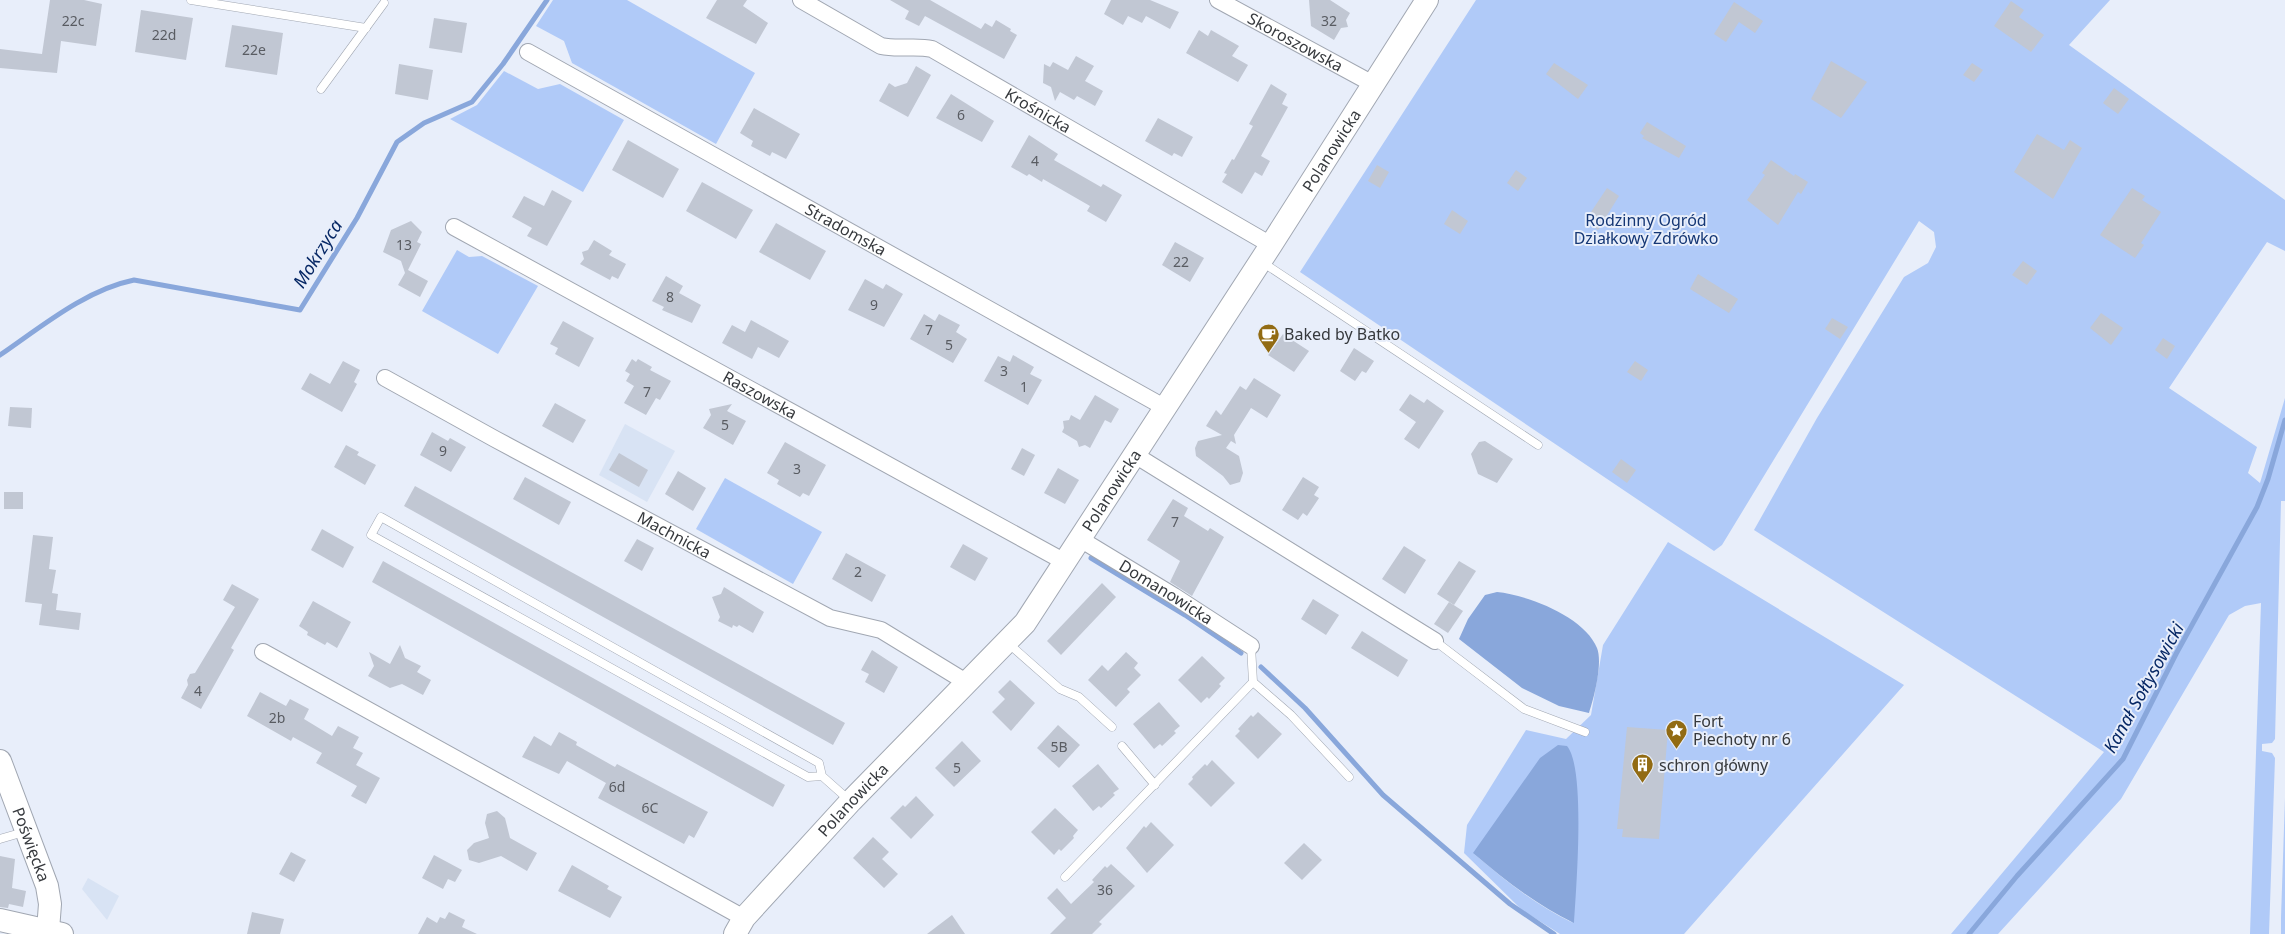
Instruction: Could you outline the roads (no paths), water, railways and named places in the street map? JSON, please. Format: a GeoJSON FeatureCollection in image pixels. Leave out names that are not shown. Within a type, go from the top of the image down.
{"type":"FeatureCollection","features":[{"type":"Feature","properties":{"kind":"street","name":"Krośnicka"},"geometry":{"type":"LineString","coordinates":[[801,0],[881,46],[895,49],[918,46],[932,48],[1265,253]]}},
{"type":"Feature","properties":{"kind":"street","name":"Skoroszowska"},"geometry":{"type":"LineString","coordinates":[[1218,0],[1373,84]]}},
{"type":"Feature","properties":{"kind":"street","name":"Polanowicka"},"geometry":{"type":"LineString","coordinates":[[739,926],[850,801],[1025,623],[1135,455],[1426,0]]}},
{"type":"Feature","properties":{"kind":"street","name":"Stradomska"},"geometry":{"type":"LineString","coordinates":[[528,52],[1164,407]]}},
{"type":"Feature","properties":{"kind":"street","name":"Raszowska"},"geometry":{"type":"LineString","coordinates":[[454,227],[1065,562]]}},
{"type":"Feature","properties":{"kind":"street","name":"Machnicka"},"geometry":{"type":"LineString","coordinates":[[385,378],[830,618],[881,630],[966,682]]}},
{"type":"Feature","properties":{"kind":"street"},"geometry":{"type":"LineString","coordinates":[[1135,455],[1435,641]]}},
{"type":"Feature","properties":{"kind":"street","name":"Domanowicka"},"geometry":{"type":"LineString","coordinates":[[1080,539],[1174,596],[1251,646]]}},
{"type":"Feature","properties":{"kind":"street"},"geometry":{"type":"LineString","coordinates":[[263,652],[739,926]]}},
{"type":"Feature","properties":{"kind":"street","name":"Poświęcka"},"geometry":{"type":"LineString","coordinates":[[0,761],[50,899],[52,933]]}},
{"type":"Feature","properties":{"kind":"street"},"geometry":{"type":"LineString","coordinates":[[0,920],[52,933]]}},
{"type":"Feature","properties":{"kind":"lane"},"geometry":{"type":"LineString","coordinates":[[191,0],[366,28]]}},
{"type":"Feature","properties":{"kind":"lane"},"geometry":{"type":"LineString","coordinates":[[321,90],[384,3]]}},
{"type":"Feature","properties":{"kind":"lane"},"geometry":{"type":"LineString","coordinates":[[1265,253],[1538,445]]}},
{"type":"Feature","properties":{"kind":"lane"},"geometry":{"type":"LineString","coordinates":[[822,776],[808,777],[371,535],[381,517],[819,763],[822,776],[850,801]]}},
{"type":"Feature","properties":{"kind":"lane"},"geometry":{"type":"LineString","coordinates":[[1435,641],[1524,709],[1585,732]]}},
{"type":"Feature","properties":{"kind":"lane"},"geometry":{"type":"LineString","coordinates":[[1008,642],[1060,689],[1079,697],[1112,727]]}},
{"type":"Feature","properties":{"kind":"lane"},"geometry":{"type":"LineString","coordinates":[[1251,646],[1253,682],[1291,715],[1349,777]]}},
{"type":"Feature","properties":{"kind":"lane"},"geometry":{"type":"LineString","coordinates":[[1065,877],[1253,682]]}},
{"type":"Feature","properties":{"kind":"lane"},"geometry":{"type":"LineString","coordinates":[[1122,746],[1155,784]]}},
{"type":"Feature","properties":{"kind":"lane"},"geometry":{"type":"LineString","coordinates":[[0,839],[27,832]]}},
{"type":"Feature","properties":{"kind":"waterway","name":"Mokrzyca"},"geometry":{"type":"LineString","coordinates":[[0,355],[81,301],[98,292],[134,280],[300,310],[357,218],[397,142],[424,123],[472,102],[503,64],[547,0]]}},
{"type":"Feature","properties":{"kind":"waterway","name":"Kanał Sołtysowicki"},"geometry":{"type":"LineString","coordinates":[[1969,934],[2017,876],[2123,759],[2176,654],[2257,507],[2268,479],[2285,420]]}},
{"type":"Feature","properties":{"kind":"waterway"},"geometry":{"type":"LineString","coordinates":[[1091,558],[1185,615],[1241,653]]}},
{"type":"Feature","properties":{"kind":"waterway"},"geometry":{"type":"LineString","coordinates":[[1261,667],[1305,708],[1383,795],[1510,904],[1554,934]]}},
{"type":"Feature","properties":{"kind":"place","name":"Baked by Batko"},"geometry":{"type":"Point","coordinates":[1268,353]}},
{"type":"Feature","properties":{"kind":"place","name":"Fort Piechoty nr 6"},"geometry":{"type":"Point","coordinates":[1677,749]}},
{"type":"Feature","properties":{"kind":"place","name":"schron główny"},"geometry":{"type":"Point","coordinates":[1643,784]}},
{"type":"Feature","properties":{"kind":"park label","name":"Rodzinny Ogród Działkowy Zdrówko"},"geometry":{"type":"Point","coordinates":[1646,229]}}]}
